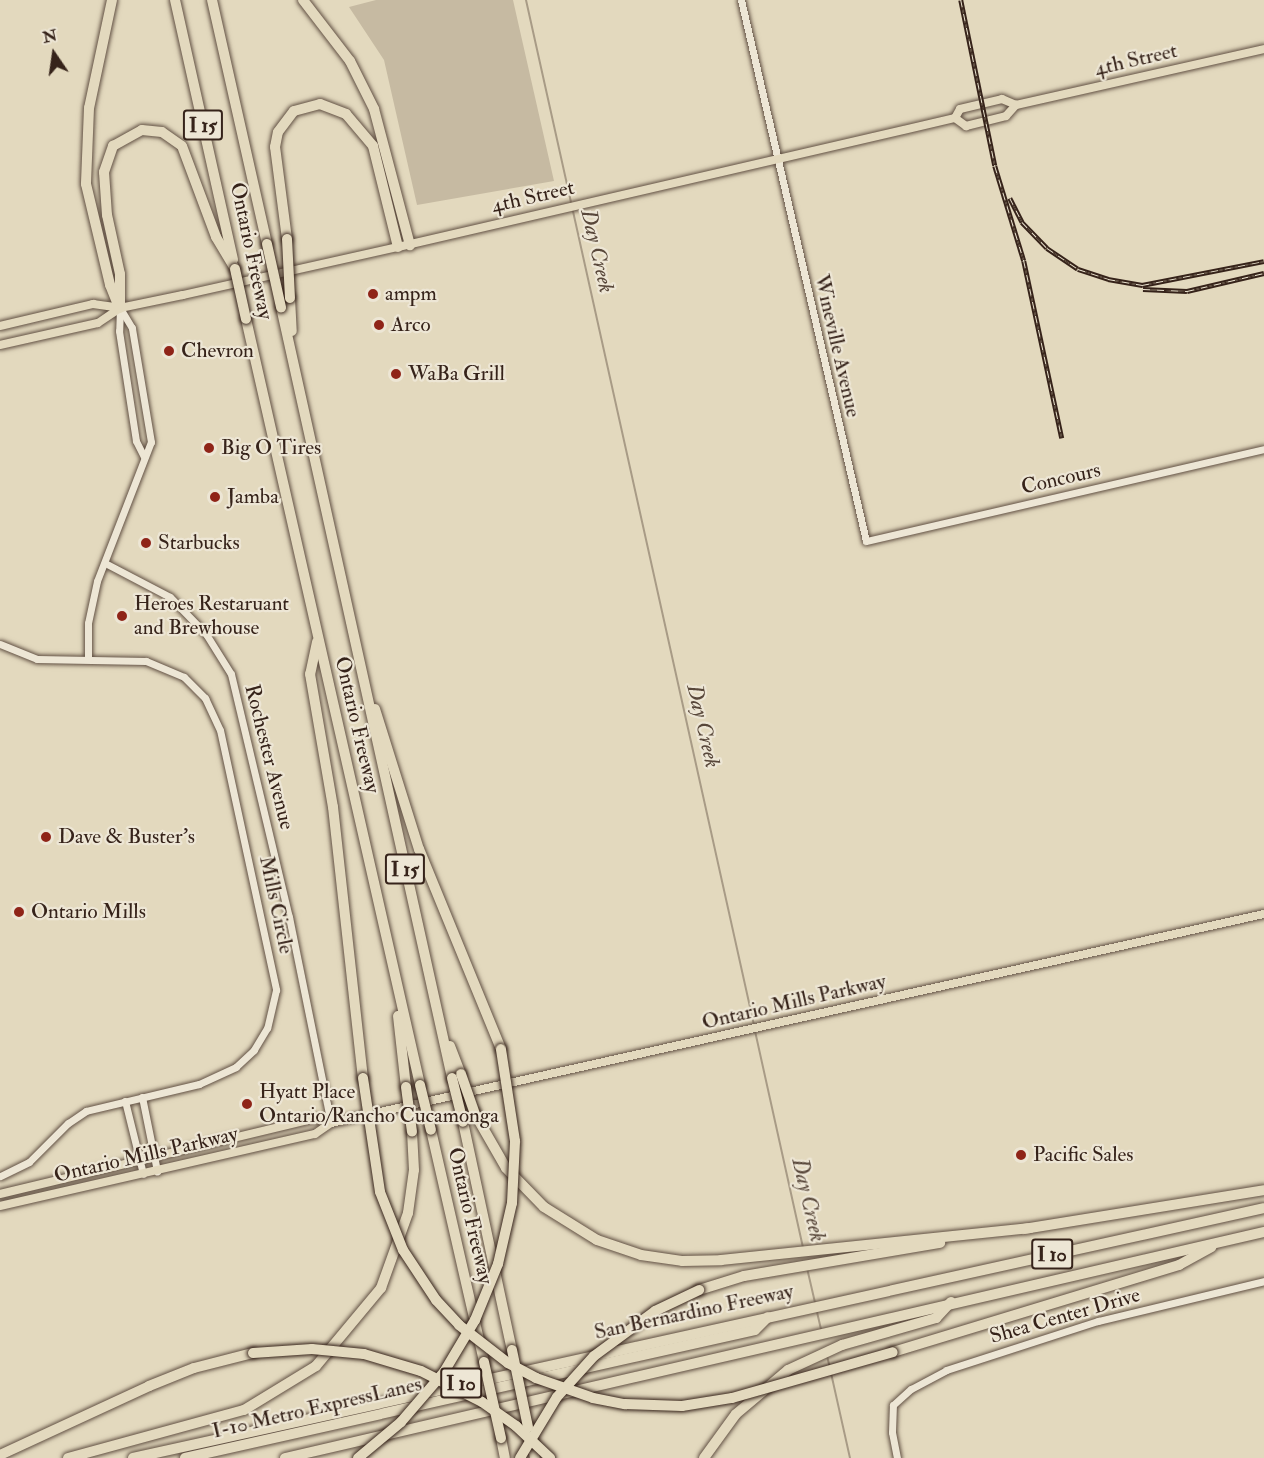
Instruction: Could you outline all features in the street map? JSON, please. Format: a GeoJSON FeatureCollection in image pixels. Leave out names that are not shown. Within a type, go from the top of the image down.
{"type":"FeatureCollection","features":[{"type":"Feature","properties":{"kind":"highway"},"geometry":{"type":"LineString","coordinates":[[112,0],[89,108],[86,184],[110,285],[120,308]]}},
{"type":"Feature","properties":{"kind":"highway","name":"Ontario Freeway"},"geometry":{"type":"LineString","coordinates":[[176,0],[228,251],[235,269],[505,1458]]}},
{"type":"Feature","properties":{"kind":"highway","name":"Ontario Freeway"},"geometry":{"type":"LineString","coordinates":[[212,0],[437,1012],[457,1076],[463,1122],[535,1458]]}},
{"type":"Feature","properties":{"kind":"highway"},"geometry":{"type":"LineString","coordinates":[[303,0],[350,62],[374,109],[410,245]]}},
{"type":"Feature","properties":{"kind":"highway"},"geometry":{"type":"LineString","coordinates":[[294,364],[287,239],[275,147],[278,132],[294,111],[320,104],[346,114],[373,146],[398,248]]}},
{"type":"Feature","properties":{"kind":"highway"},"geometry":{"type":"LineString","coordinates":[[120,308],[120,274],[107,215],[104,171],[113,146],[127,134],[142,130],[162,132],[182,146],[228,251]]}},
{"type":"Feature","properties":{"kind":"highway"},"geometry":{"type":"LineString","coordinates":[[318,639],[310,674],[333,807],[363,1078],[380,1192],[403,1250],[436,1300],[459,1325],[508,1363],[536,1378],[593,1398],[625,1404],[682,1406],[732,1398],[893,1352],[1179,1265],[1220,1241]]}},
{"type":"Feature","properties":{"kind":"highway"},"geometry":{"type":"LineString","coordinates":[[358,660],[419,849],[501,1049],[513,1111],[515,1162],[512,1203],[498,1264],[476,1320],[444,1372],[401,1422],[358,1458]]}},
{"type":"Feature","properties":{"kind":"highway"},"geometry":{"type":"LineString","coordinates":[[68,1458],[244,1410],[281,1390],[316,1365],[381,1288],[408,1213],[414,1170],[412,1132],[394,974]]}},
{"type":"Feature","properties":{"kind":"highway"},"geometry":{"type":"LineString","coordinates":[[457,1076],[492,1149],[525,1189],[559,1219],[597,1240],[640,1255],[682,1261],[1030,1228]]}},
{"type":"Feature","properties":{"kind":"highway"},"geometry":{"type":"LineString","coordinates":[[520,1458],[556,1397],[594,1356],[655,1311],[699,1290],[785,1269],[1264,1190]]}},
{"type":"Feature","properties":{"kind":"highway","name":"San Bernardino Freeway"},"geometry":{"type":"LineString","coordinates":[[133,1458],[1264,1208]]}},
{"type":"Feature","properties":{"kind":"highway","name":"I 10"},"geometry":{"type":"LineString","coordinates":[[285,1458],[951,1302],[1264,1232]]}},
{"type":"Feature","properties":{"kind":"highway"},"geometry":{"type":"LineString","coordinates":[[704,1458],[736,1414],[788,1370],[842,1345],[936,1317],[951,1302]]}},
{"type":"Feature","properties":{"kind":"highway","name":"I-10 Metro ExpressLanes"},"geometry":{"type":"LineString","coordinates":[[185,1458],[755,1330],[768,1316]]}},
{"type":"Feature","properties":{"kind":"highway"},"geometry":{"type":"LineString","coordinates":[[0,1455],[149,1386],[194,1368],[253,1353],[312,1349],[364,1354],[421,1371],[482,1402],[516,1426],[550,1458]]}},
{"type":"Feature","properties":{"kind":"main road","name":"4th Street"},"geometry":{"type":"LineString","coordinates":[[955,118],[966,126],[1006,116],[1016,105],[1264,49]]}},
{"type":"Feature","properties":{"kind":"main road","name":"4th Street"},"geometry":{"type":"LineString","coordinates":[[0,326],[93,304],[120,308],[398,248],[587,202],[955,118],[960,109],[1002,99],[1016,105]]}},
{"type":"Feature","properties":{"kind":"main road","name":"4th Street"},"geometry":{"type":"LineString","coordinates":[[0,345],[98,323],[120,308]]}},
{"type":"Feature","properties":{"kind":"main road","name":"Ontario Mills Parkway"},"geometry":{"type":"LineString","coordinates":[[0,1206],[315,1134],[331,1123],[1264,914]]}},
{"type":"Feature","properties":{"kind":"main road","name":"Ontario Mills Parkway"},"geometry":{"type":"LineString","coordinates":[[0,1194],[316,1118],[331,1123]]}},
{"type":"Feature","properties":{"kind":"street","name":"Wineville Avenue"},"geometry":{"type":"LineString","coordinates":[[741,0],[866,542]]}},
{"type":"Feature","properties":{"kind":"street"},"geometry":{"type":"LineString","coordinates":[[120,308],[119,331],[136,441],[144,457]]}},
{"type":"Feature","properties":{"kind":"street"},"geometry":{"type":"LineString","coordinates":[[88,659],[90,607],[105,563],[141,477],[144,457],[151,442],[149,415],[132,328],[120,308]]}},
{"type":"Feature","properties":{"kind":"street","name":"Concours"},"geometry":{"type":"LineString","coordinates":[[866,542],[1264,449]]}},
{"type":"Feature","properties":{"kind":"street","name":"Rochester Avenue"},"geometry":{"type":"LineString","coordinates":[[105,563],[146,582],[184,609],[213,643],[231,674],[287,907],[331,1123]]}},
{"type":"Feature","properties":{"kind":"street","name":"Mills Circle"},"geometry":{"type":"LineString","coordinates":[[0,644],[37,659],[138,659],[159,664],[184,677],[210,706],[220,730],[275,981],[275,1001],[267,1028],[246,1059],[208,1081],[86,1112],[68,1123],[29,1162],[0,1176]]}},
{"type":"Feature","properties":{"kind":"street"},"geometry":{"type":"LineString","coordinates":[[142,1097],[157,1171]]}},
{"type":"Feature","properties":{"kind":"street"},"geometry":{"type":"LineString","coordinates":[[125,1101],[143,1174]]}},
{"type":"Feature","properties":{"kind":"street","name":"Shea Center Drive"},"geometry":{"type":"LineString","coordinates":[[897,1458],[891,1412],[898,1400],[911,1389],[946,1371],[1098,1321],[1264,1281]]}},
{"type":"Feature","properties":{"kind":"shaded area"},"geometry":{"type":"Polygon","coordinates":[[[376,0],[513,0],[554,181],[417,205],[384,60],[349,7],[376,0]]]}},
{"type":"Feature","properties":{"kind":"waterway","name":"Day Creek"},"geometry":{"type":"LineString","coordinates":[[526,0],[754,1025]]}},
{"type":"Feature","properties":{"kind":"waterway","name":"Day Creek"},"geometry":{"type":"LineString","coordinates":[[755,1031],[803,1248]]}},
{"type":"Feature","properties":{"kind":"waterway","name":"Day Creek"},"geometry":{"type":"LineString","coordinates":[[807,1268],[815,1303]]}},
{"type":"Feature","properties":{"kind":"waterway","name":"Day Creek"},"geometry":{"type":"LineString","coordinates":[[817,1312],[821,1330]]}},
{"type":"Feature","properties":{"kind":"waterway","name":"Day Creek"},"geometry":{"type":"LineString","coordinates":[[827,1356],[830,1368]]}},
{"type":"Feature","properties":{"kind":"waterway","name":"Day Creek"},"geometry":{"type":"LineString","coordinates":[[831,1373],[850,1458]]}},
{"type":"Feature","properties":{"kind":"railway"},"geometry":{"type":"LineString","coordinates":[[961,0],[995,166],[1024,261],[1062,438]]}},
{"type":"Feature","properties":{"kind":"railway"},"geometry":{"type":"LineString","coordinates":[[1010,198],[1022,222],[1047,248],[1078,269],[1108,279],[1142,285],[1264,261]]}},
{"type":"Feature","properties":{"kind":"railway"},"geometry":{"type":"LineString","coordinates":[[1143,289],[1187,291],[1264,273]]}},
{"type":"Feature","properties":{"kind":"place","name":"ampm"},"geometry":{"type":"Point","coordinates":[373,294]}},
{"type":"Feature","properties":{"kind":"place","name":"Arco"},"geometry":{"type":"Point","coordinates":[379,325]}},
{"type":"Feature","properties":{"kind":"place","name":"Chevron"},"geometry":{"type":"Point","coordinates":[169,351]}},
{"type":"Feature","properties":{"kind":"place","name":"WaBa Grill"},"geometry":{"type":"Point","coordinates":[396,374]}},
{"type":"Feature","properties":{"kind":"place","name":"Big O Tires"},"geometry":{"type":"Point","coordinates":[209,448]}},
{"type":"Feature","properties":{"kind":"place","name":"Jamba"},"geometry":{"type":"Point","coordinates":[215,497]}},
{"type":"Feature","properties":{"kind":"place","name":"Starbucks"},"geometry":{"type":"Point","coordinates":[146,543]}},
{"type":"Feature","properties":{"kind":"place","name":"Heroes Restaruant and Brewhouse"},"geometry":{"type":"Point","coordinates":[122,616]}},
{"type":"Feature","properties":{"kind":"place","name":"Dave & Buster's"},"geometry":{"type":"Point","coordinates":[46,837]}},
{"type":"Feature","properties":{"kind":"place","name":"Ontario Mills"},"geometry":{"type":"Point","coordinates":[19,912]}},
{"type":"Feature","properties":{"kind":"place","name":"Hyatt Place Ontario/Rancho Cucamonga"},"geometry":{"type":"Point","coordinates":[247,1104]}},
{"type":"Feature","properties":{"kind":"place","name":"Pacific Sales"},"geometry":{"type":"Point","coordinates":[1021,1155]}}]}
